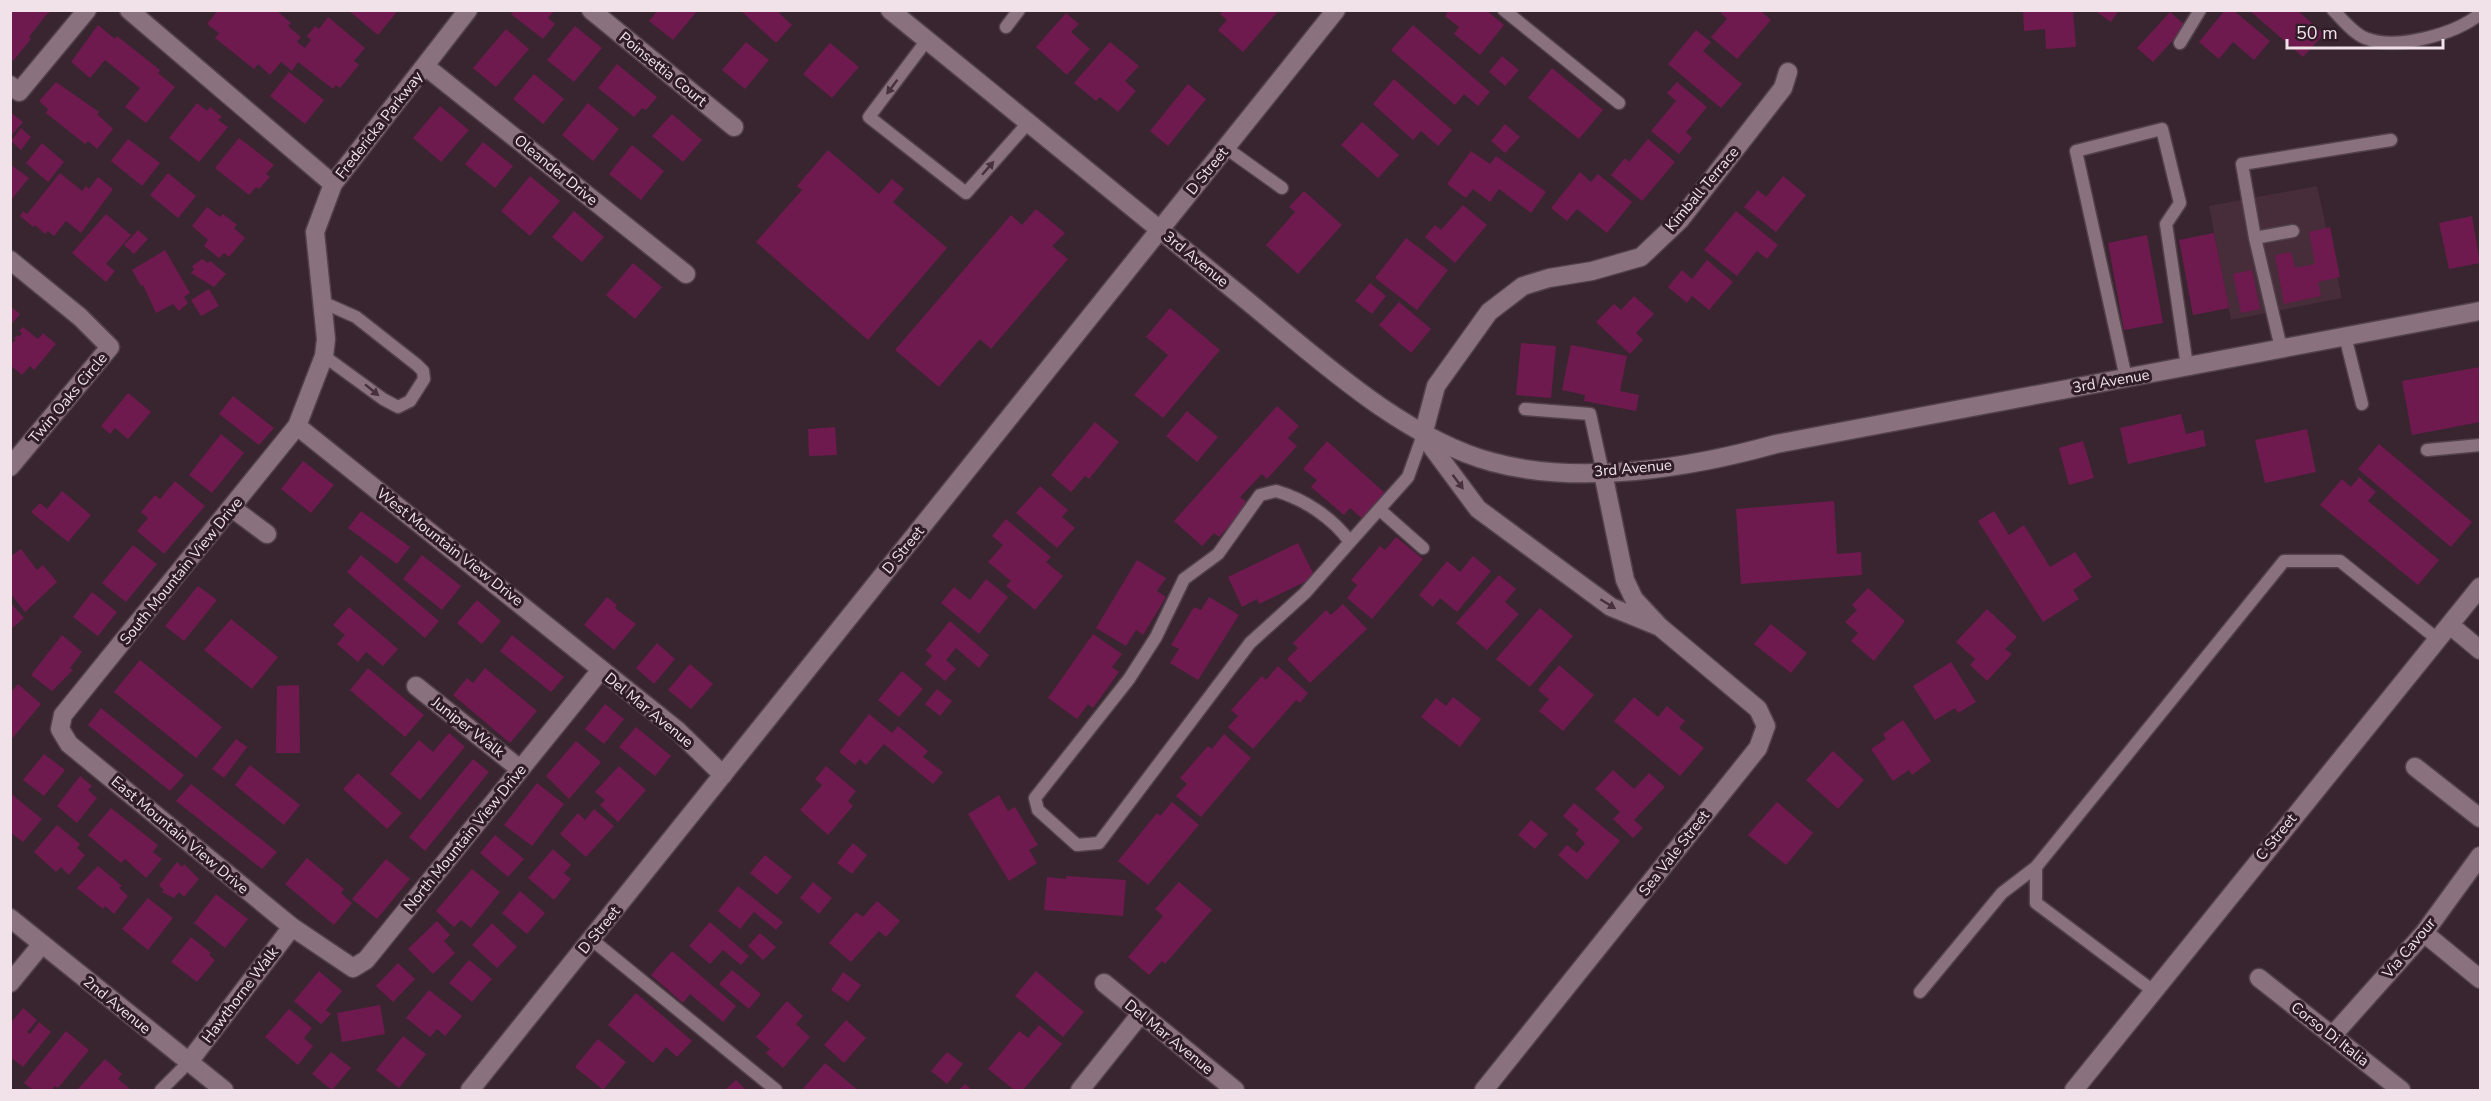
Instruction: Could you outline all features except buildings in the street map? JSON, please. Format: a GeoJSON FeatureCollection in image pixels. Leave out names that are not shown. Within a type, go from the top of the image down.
{"type":"FeatureCollection","features":[{"type":"Feature","properties":{"kind":"street"},"geometry":{"type":"LineString","coordinates":[[15,89],[87,10]]}},
{"type":"Feature","properties":{"kind":"street"},"geometry":{"type":"LineString","coordinates":[[129,10],[333,184]]}},
{"type":"Feature","properties":{"kind":"street","name":"Fredericka Parkway"},"geometry":{"type":"LineString","coordinates":[[297,426],[324,356],[326,339],[320,301],[315,232],[333,184],[468,10]]}},
{"type":"Feature","properties":{"kind":"street","name":"Poinsettia Court"},"geometry":{"type":"LineString","coordinates":[[591,10],[734,127]]}},
{"type":"Feature","properties":{"kind":"street","name":"3rd Avenue"},"geometry":{"type":"LineString","coordinates":[[890,10],[1338,374],[1423,435],[1491,462],[1551,471],[1603,474],[1722,459],[1776,444],[2481,311]]}},
{"type":"Feature","properties":{"kind":"street","name":"D Street"},"geometry":{"type":"LineString","coordinates":[[470,1090],[1336,10]]}},
{"type":"Feature","properties":{"kind":"street","name":"Oleander Drive"},"geometry":{"type":"LineString","coordinates":[[425,66],[686,274]]}},
{"type":"Feature","properties":{"kind":"street","name":"Kimball Terrace"},"geometry":{"type":"LineString","coordinates":[[1423,435],[1436,386],[1489,312],[1523,286],[1549,278],[1592,271],[1641,256],[1680,220],[1783,88],[1788,72]]}},
{"type":"Feature","properties":{"kind":"street","name":"Twin Oaks Circle"},"geometry":{"type":"LineString","coordinates":[[10,260],[80,317],[110,347],[10,466]]}},
{"type":"Feature","properties":{"kind":"street","name":"South Mountain View Drive"},"geometry":{"type":"LineString","coordinates":[[63,715],[297,426]]}},
{"type":"Feature","properties":{"kind":"street","name":"West Mountain View Drive"},"geometry":{"type":"LineString","coordinates":[[297,426],[525,607],[600,671]]}},
{"type":"Feature","properties":{"kind":"street","name":"Sea Vale Street"},"geometry":{"type":"LineString","coordinates":[[1423,435],[1478,509],[1611,607],[1660,627]]}},
{"type":"Feature","properties":{"kind":"street","name":"Sea Vale Street"},"geometry":{"type":"LineString","coordinates":[[1484,1090],[1758,748],[1766,726],[1758,709],[1660,627],[1634,598],[1625,580],[1603,474]]}},
{"type":"Feature","properties":{"kind":"street"},"geometry":{"type":"LineString","coordinates":[[232,508],[267,534]]}},
{"type":"Feature","properties":{"kind":"street","name":"C Street"},"geometry":{"type":"LineString","coordinates":[[2074,1090],[2436,638],[2450,625],[2481,587]]}},
{"type":"Feature","properties":{"kind":"street"},"geometry":{"type":"LineString","coordinates":[[2450,625],[2481,650]]}},
{"type":"Feature","properties":{"kind":"street","name":"Del Mar Avenue"},"geometry":{"type":"LineString","coordinates":[[600,671],[677,730],[723,776]]}},
{"type":"Feature","properties":{"kind":"street","name":"North Mountain View Drive"},"geometry":{"type":"LineString","coordinates":[[317,945],[353,968],[366,960],[600,671]]}},
{"type":"Feature","properties":{"kind":"street","name":"Juniper Walk"},"geometry":{"type":"LineString","coordinates":[[416,686],[520,769]]}},
{"type":"Feature","properties":{"kind":"street","name":"East Mountain View Drive"},"geometry":{"type":"LineString","coordinates":[[63,715],[60,729],[69,744],[317,945]]}},
{"type":"Feature","properties":{"kind":"street"},"geometry":{"type":"LineString","coordinates":[[2415,767],[2481,818]]}},
{"type":"Feature","properties":{"kind":"street","name":"Via Cavour"},"geometry":{"type":"LineString","coordinates":[[2333,1035],[2424,933],[2481,856]]}},
{"type":"Feature","properties":{"kind":"street","name":"2nd Avenue"},"geometry":{"type":"LineString","coordinates":[[10,918],[224,1090]]}},
{"type":"Feature","properties":{"kind":"street","name":"Hawthorne Walk"},"geometry":{"type":"LineString","coordinates":[[188,1063],[292,927]]}},
{"type":"Feature","properties":{"kind":"street"},"geometry":{"type":"LineString","coordinates":[[2424,933],[2481,979]]}},
{"type":"Feature","properties":{"kind":"street"},"geometry":{"type":"LineString","coordinates":[[10,983],[42,944]]}},
{"type":"Feature","properties":{"kind":"street","name":"Corso Di Italia"},"geometry":{"type":"LineString","coordinates":[[2259,978],[2401,1090]]}},
{"type":"Feature","properties":{"kind":"street","name":"Del Mar Avenue"},"geometry":{"type":"LineString","coordinates":[[1104,983],[1140,1016],[1235,1090]]}},
{"type":"Feature","properties":{"kind":"street"},"geometry":{"type":"LineString","coordinates":[[1080,1090],[1140,1016]]}},
{"type":"Feature","properties":{"kind":"lane"},"geometry":{"type":"LineString","coordinates":[[1006,27],[1019,10]]}},
{"type":"Feature","properties":{"kind":"lane"},"geometry":{"type":"LineString","coordinates":[[1504,10],[1619,103]]}},
{"type":"Feature","properties":{"kind":"lane"},"geometry":{"type":"LineString","coordinates":[[2180,43],[2200,10]]}},
{"type":"Feature","properties":{"kind":"lane"},"geometry":{"type":"LineString","coordinates":[[2333,10],[2363,38],[2382,43],[2430,39],[2481,14]]}},
{"type":"Feature","properties":{"kind":"lane"},"geometry":{"type":"LineString","coordinates":[[927,40],[869,117],[966,193],[1028,123]]}},
{"type":"Feature","properties":{"kind":"lane"},"geometry":{"type":"LineString","coordinates":[[2126,378],[2076,151],[2162,129],[2180,203],[2166,224],[2187,366]]}},
{"type":"Feature","properties":{"kind":"lane"},"geometry":{"type":"LineString","coordinates":[[2281,348],[2255,238],[2242,164],[2391,140]]}},
{"type":"Feature","properties":{"kind":"lane"},"geometry":{"type":"LineString","coordinates":[[1226,148],[1282,188]]}},
{"type":"Feature","properties":{"kind":"lane"},"geometry":{"type":"LineString","coordinates":[[2255,238],[2294,231]]}},
{"type":"Feature","properties":{"kind":"lane"},"geometry":{"type":"LineString","coordinates":[[320,301],[357,317],[417,365],[423,371],[424,380],[410,401],[398,407],[383,399],[324,356]]}},
{"type":"Feature","properties":{"kind":"lane"},"geometry":{"type":"LineString","coordinates":[[2346,336],[2362,404]]}},
{"type":"Feature","properties":{"kind":"lane"},"geometry":{"type":"LineString","coordinates":[[1525,409],[1590,414],[1603,474]]}},
{"type":"Feature","properties":{"kind":"lane"},"geometry":{"type":"LineString","coordinates":[[1350,542],[1343,532],[1299,498],[1276,491],[1260,495],[1218,554],[1184,579],[1156,637],[1129,679],[1035,798],[1038,810],[1077,845],[1099,843],[1250,643],[1305,593],[1408,477],[1423,435]]}},
{"type":"Feature","properties":{"kind":"lane"},"geometry":{"type":"LineString","coordinates":[[2427,450],[2481,445]]}},
{"type":"Feature","properties":{"kind":"lane"},"geometry":{"type":"LineString","coordinates":[[1380,510],[1423,548]]}},
{"type":"Feature","properties":{"kind":"lane"},"geometry":{"type":"LineString","coordinates":[[1920,992],[2001,894],[2036,867],[2284,561],[2340,561],[2436,638]]}},
{"type":"Feature","properties":{"kind":"lane"},"geometry":{"type":"LineString","coordinates":[[2036,867],[2036,903],[2152,990]]}},
{"type":"Feature","properties":{"kind":"lane"},"geometry":{"type":"LineString","coordinates":[[591,939],[776,1090]]}},
{"type":"Feature","properties":{"kind":"lane"},"geometry":{"type":"LineString","coordinates":[[161,1090],[188,1063]]}},
{"type":"Feature","properties":{"kind":"shaded area"},"geometry":{"type":"Polygon","coordinates":[[[2317,186],[2342,298],[2231,320],[2209,206],[2317,186]]]}}]}
